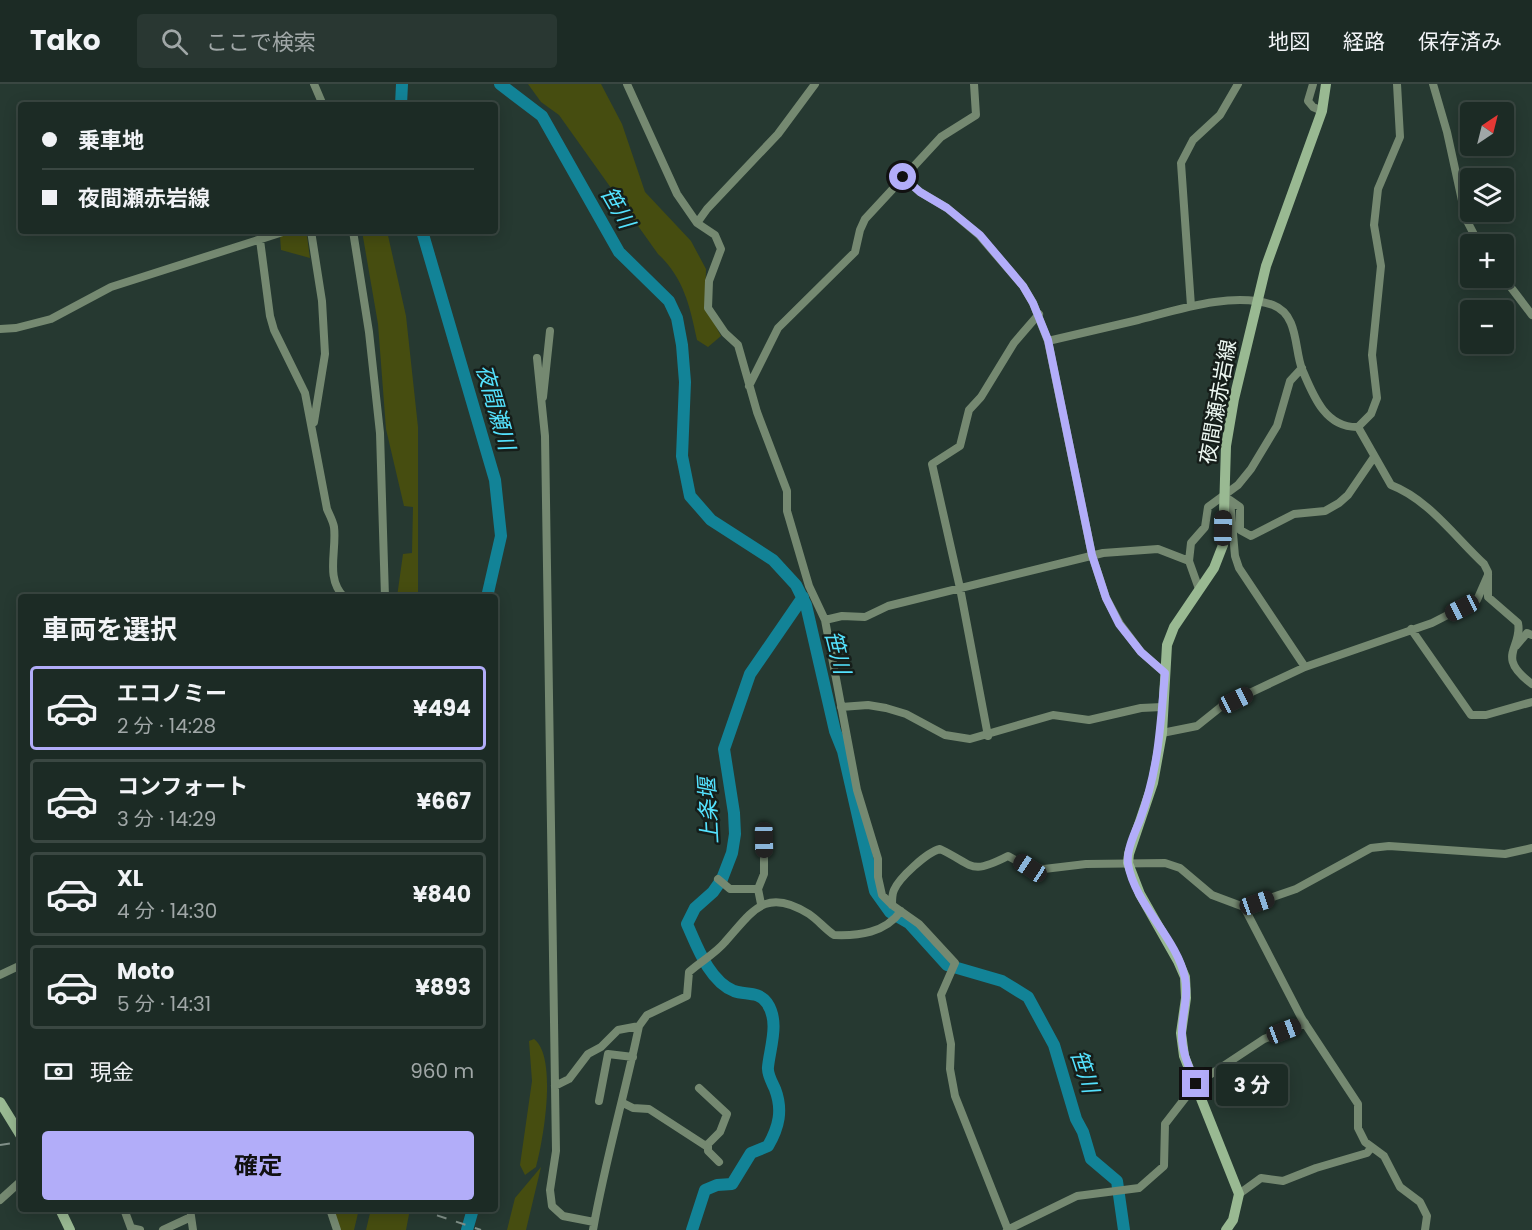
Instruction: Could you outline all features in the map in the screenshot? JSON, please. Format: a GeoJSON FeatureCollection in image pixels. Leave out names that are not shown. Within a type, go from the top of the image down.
{"type":"FeatureCollection","features":[{"type":"Feature","properties":{"kind":"main road","name":"夜間瀬赤岩線"},"geometry":{"type":"LineString","coordinates":[[1128,863],[1134,836],[1153,783],[1162,734],[1167,645],[1174,627],[1214,568],[1223,544],[1227,498],[1226,446],[1233,399],[1266,266],[1322,111],[1326,84]]}},
{"type":"Feature","properties":{"kind":"main road"},"geometry":{"type":"LineString","coordinates":[[1128,863],[1140,894],[1185,977],[1186,998],[1181,1033],[1184,1056],[1239,1194],[1233,1220],[1226,1230]]}},
{"type":"Feature","properties":{"kind":"main road"},"geometry":{"type":"LineString","coordinates":[[0,1102],[18,1131]]}},
{"type":"Feature","properties":{"kind":"main road"},"geometry":{"type":"LineString","coordinates":[[61,1212],[70,1230]]}},
{"type":"Feature","properties":{"kind":"street"},"geometry":{"type":"LineString","coordinates":[[314,84],[321,102]]}},
{"type":"Feature","properties":{"kind":"street"},"geometry":{"type":"LineString","coordinates":[[627,84],[677,194],[697,223],[715,235],[722,249],[709,281],[708,308],[725,333],[738,345],[749,386],[787,491],[787,511],[809,586],[825,620],[856,790],[878,859],[878,877],[882,895],[899,914],[920,924],[954,966],[941,995],[951,1044],[950,1069],[955,1096],[1008,1230],[1077,1196],[1139,1188],[1164,1166],[1165,1124],[1196,1084],[1264,1039],[1305,1023]]}},
{"type":"Feature","properties":{"kind":"street"},"geometry":{"type":"LineString","coordinates":[[697,223],[707,209],[778,134],[815,84]]}},
{"type":"Feature","properties":{"kind":"street"},"geometry":{"type":"LineString","coordinates":[[749,386],[778,328],[815,290],[847,263],[855,252],[865,219],[941,137],[976,115],[974,84]]}},
{"type":"Feature","properties":{"kind":"street"},"geometry":{"type":"LineString","coordinates":[[1191,306],[1181,163],[1193,140],[1220,115],[1238,84]]}},
{"type":"Feature","properties":{"kind":"street"},"geometry":{"type":"LineString","coordinates":[[1313,84],[1308,100],[1313,107],[1322,111]]}},
{"type":"Feature","properties":{"kind":"street"},"geometry":{"type":"LineString","coordinates":[[1358,427],[1371,414],[1377,398],[1372,355],[1381,266],[1374,225],[1378,189],[1400,136],[1397,84]]}},
{"type":"Feature","properties":{"kind":"street"},"geometry":{"type":"LineString","coordinates":[[1433,84],[1447,132],[1466,219],[1474,234]]}},
{"type":"Feature","properties":{"kind":"street"},"geometry":{"type":"LineString","coordinates":[[903,177],[980,235],[1023,286],[1039,314],[1048,340],[1092,555],[1106,598],[1119,624],[1141,652],[1165,673]]}},
{"type":"Feature","properties":{"kind":"street"},"geometry":{"type":"LineString","coordinates":[[311,234],[322,301],[325,354],[313,427]]}},
{"type":"Feature","properties":{"kind":"street"},"geometry":{"type":"LineString","coordinates":[[353,234],[369,332],[380,433],[386,594]]}},
{"type":"Feature","properties":{"kind":"street"},"geometry":{"type":"LineString","coordinates":[[0,329],[16,328],[51,319],[111,287],[262,236],[270,316],[274,330],[306,393],[327,509],[334,526],[332,569],[337,589],[341,594]]}},
{"type":"Feature","properties":{"kind":"street"},"geometry":{"type":"LineString","coordinates":[[1511,288],[1532,315]]}},
{"type":"Feature","properties":{"kind":"street"},"geometry":{"type":"LineString","coordinates":[[1048,340],[1221,301],[1257,303],[1280,309],[1295,332],[1302,368],[1326,414],[1340,424],[1358,427]]}},
{"type":"Feature","properties":{"kind":"street"},"geometry":{"type":"LineString","coordinates":[[988,736],[960,588],[932,464],[960,446],[969,410],[981,397],[1014,343],[1039,314]]}},
{"type":"Feature","properties":{"kind":"street"},"geometry":{"type":"LineString","coordinates":[[542,404],[550,331]]}},
{"type":"Feature","properties":{"kind":"street"},"geometry":{"type":"LineString","coordinates":[[537,358],[545,436],[556,1151],[550,1190],[552,1206],[563,1216],[593,1226],[605,1162],[623,1103],[639,1026],[646,1015],[687,996],[690,972],[697,964],[709,957],[750,912],[760,904],[778,902],[797,907],[811,915],[834,935],[854,936],[876,930],[899,914]]}},
{"type":"Feature","properties":{"kind":"street"},"geometry":{"type":"LineString","coordinates":[[1199,589],[1189,561],[1191,543],[1205,527],[1208,507],[1227,498],[1268,444],[1282,414],[1290,381],[1302,368]]}},
{"type":"Feature","properties":{"kind":"street"},"geometry":{"type":"LineString","coordinates":[[1358,427],[1390,484],[1403,489],[1426,506],[1484,564],[1488,576],[1488,597],[1518,623],[1519,629],[1511,652],[1515,667],[1532,684]]}},
{"type":"Feature","properties":{"kind":"street"},"geometry":{"type":"LineString","coordinates":[[1227,498],[1240,507],[1240,530],[1251,536],[1294,514],[1325,511],[1348,495],[1374,457]]}},
{"type":"Feature","properties":{"kind":"street"},"geometry":{"type":"LineString","coordinates":[[1227,498],[1234,556],[1239,568],[1305,667]]}},
{"type":"Feature","properties":{"kind":"street"},"geometry":{"type":"LineString","coordinates":[[825,620],[842,616],[865,617],[888,606],[1092,555],[1158,549],[1189,561]]}},
{"type":"Feature","properties":{"kind":"street"},"geometry":{"type":"LineString","coordinates":[[1162,734],[1197,726],[1222,706],[1305,667],[1432,622],[1477,600],[1488,576]]}},
{"type":"Feature","properties":{"kind":"street"},"geometry":{"type":"LineString","coordinates":[[1412,629],[1471,715],[1486,715],[1532,702]]}},
{"type":"Feature","properties":{"kind":"street"},"geometry":{"type":"LineString","coordinates":[[1511,652],[1527,633],[1532,635]]}},
{"type":"Feature","properties":{"kind":"street"},"geometry":{"type":"LineString","coordinates":[[842,707],[868,705],[886,708],[906,714],[945,735],[956,738],[988,736],[1053,715],[1089,720],[1141,708],[1162,707]]}},
{"type":"Feature","properties":{"kind":"street"},"geometry":{"type":"LineString","coordinates":[[760,904],[758,890],[764,874],[764,840]]}},
{"type":"Feature","properties":{"kind":"street"},"geometry":{"type":"LineString","coordinates":[[891,905],[894,890],[902,879],[930,851],[940,849],[975,868],[986,867],[1008,856],[1030,868],[1044,869],[1086,864],[1165,863],[1180,868],[1212,895],[1244,907],[1296,890],[1371,848],[1389,846],[1505,854],[1532,848]]}},
{"type":"Feature","properties":{"kind":"street"},"geometry":{"type":"LineString","coordinates":[[721,882],[730,889],[758,890]]}},
{"type":"Feature","properties":{"kind":"street"},"geometry":{"type":"LineString","coordinates":[[1244,907],[1253,929],[1305,1023],[1358,1104],[1358,1128],[1371,1148],[1384,1156],[1400,1187],[1420,1202],[1427,1216],[1425,1230]]}},
{"type":"Feature","properties":{"kind":"street"},"geometry":{"type":"LineString","coordinates":[[0,975],[18,966]]}},
{"type":"Feature","properties":{"kind":"street"},"geometry":{"type":"LineString","coordinates":[[555,1086],[569,1079],[588,1054],[601,1047],[618,1030],[639,1026]]}},
{"type":"Feature","properties":{"kind":"street"},"geometry":{"type":"LineString","coordinates":[[599,1101],[608,1054],[633,1057]]}},
{"type":"Feature","properties":{"kind":"street"},"geometry":{"type":"LineString","coordinates":[[623,1103],[633,1108],[649,1109],[706,1146],[720,1132],[727,1114],[699,1088]]}},
{"type":"Feature","properties":{"kind":"street"},"geometry":{"type":"LineString","coordinates":[[708,1144],[708,1151],[719,1162]]}},
{"type":"Feature","properties":{"kind":"street"},"geometry":{"type":"LineString","coordinates":[[1239,1194],[1261,1178],[1283,1181],[1367,1153],[1371,1148]]}},
{"type":"Feature","properties":{"kind":"street"},"geometry":{"type":"LineString","coordinates":[[0,1200],[18,1184]]}},
{"type":"Feature","properties":{"kind":"street"},"geometry":{"type":"LineString","coordinates":[[125,1212],[131,1228],[140,1230]]}},
{"type":"Feature","properties":{"kind":"street"},"geometry":{"type":"LineString","coordinates":[[331,1212],[337,1230]]}},
{"type":"Feature","properties":{"kind":"street"},"geometry":{"type":"LineString","coordinates":[[163,1230],[190,1213],[193,1230]]}},
{"type":"Feature","properties":{"kind":"green space"},"geometry":{"type":"Polygon","coordinates":[[[528,84],[601,84],[622,124],[645,192],[691,241],[706,269],[705,306],[721,336],[708,347],[697,340],[685,294],[674,273],[559,115],[541,102],[528,84]]]}},
{"type":"Feature","properties":{"kind":"green space"},"geometry":{"type":"Polygon","coordinates":[[[305,234],[310,258],[281,250],[280,236],[305,234]]]}},
{"type":"Feature","properties":{"kind":"green space"},"geometry":{"type":"Polygon","coordinates":[[[363,234],[388,234],[406,316],[418,427],[418,594],[397,594],[403,554],[412,553],[413,507],[404,506],[386,429],[378,324],[363,234]]]}},
{"type":"Feature","properties":{"kind":"green space"},"geometry":{"type":"Polygon","coordinates":[[[534,1039],[541,1049],[545,1063],[547,1100],[536,1167],[525,1175],[520,1165],[532,1081],[529,1041],[534,1039]]]}},
{"type":"Feature","properties":{"kind":"green space"},"geometry":{"type":"Polygon","coordinates":[[[541,1167],[526,1230],[507,1230],[515,1198],[541,1167]]]}},
{"type":"Feature","properties":{"kind":"green space"},"geometry":{"type":"Polygon","coordinates":[[[335,1212],[358,1212],[354,1230],[339,1230],[335,1212]]]}},
{"type":"Feature","properties":{"kind":"green space"},"geometry":{"type":"Polygon","coordinates":[[[370,1212],[409,1212],[406,1230],[366,1230],[370,1212]]]}},
{"type":"Feature","properties":{"kind":"waterway","name":"夜間瀬川"},"geometry":{"type":"LineString","coordinates":[[401,102],[402,84]]}},
{"type":"Feature","properties":{"kind":"waterway","name":"笹川"},"geometry":{"type":"LineString","coordinates":[[500,84],[542,116],[619,252],[669,301],[677,318],[685,382],[682,456],[690,496],[711,520],[773,560],[796,585],[806,605],[875,891],[890,912],[909,923],[947,965],[1002,981],[1028,997],[1054,1045],[1076,1119],[1083,1132],[1091,1159],[1117,1181],[1124,1230]]}},
{"type":"Feature","properties":{"kind":"waterway","name":"夜間瀬川"},"geometry":{"type":"LineString","coordinates":[[423,234],[495,480],[501,536],[488,594]]}},
{"type":"Feature","properties":{"kind":"waterway","name":"上条堰"},"geometry":{"type":"LineString","coordinates":[[692,1230],[705,1190],[717,1185],[732,1184],[751,1153],[768,1146],[779,1118],[779,1104],[768,1070],[774,1026],[771,1010],[764,999],[734,991],[718,979],[705,962],[687,924],[695,908],[713,892],[722,879],[732,853],[735,834],[734,813],[724,749],[750,674],[803,597]]}},
{"type":"Feature","properties":{"kind":"waterway","name":"夜間瀬川"},"geometry":{"type":"LineString","coordinates":[[467,1230],[472,1212]]}},
{"type":"Feature","properties":{"kind":"railway"},"geometry":{"type":"LineString","coordinates":[[0,1145],[18,1142]]}},
{"type":"Feature","properties":{"kind":"railway"},"geometry":{"type":"LineString","coordinates":[[427,1212],[481,1230]]}},
{"type":"Feature","properties":{"kind":"route"},"geometry":{"type":"LineString","coordinates":[[903,177],[980,235],[1023,286],[1033,303],[1048,340],[1092,555],[1106,598],[1119,624],[1141,652],[1165,673],[1162,734],[1153,783],[1134,836],[1128,863],[1140,894],[1185,977],[1186,998],[1181,1033],[1184,1056],[1196,1084]]}}]}
